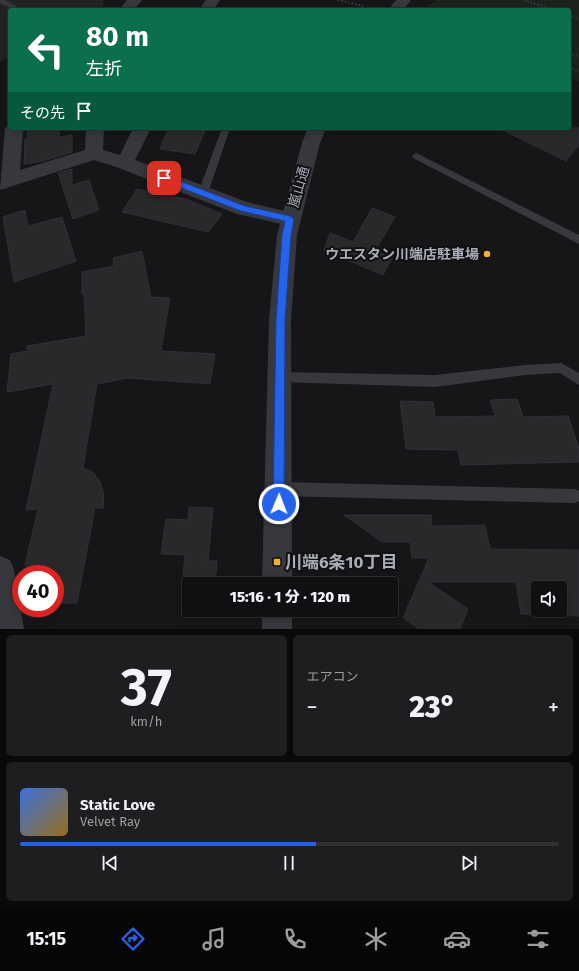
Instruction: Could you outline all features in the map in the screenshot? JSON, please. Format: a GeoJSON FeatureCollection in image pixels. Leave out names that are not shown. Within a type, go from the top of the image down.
{"type":"FeatureCollection","features":[{"type":"Feature","properties":{"kind":"street"},"geometry":{"type":"LineString","coordinates":[[128,8],[135,0]]}},
{"type":"Feature","properties":{"kind":"street"},"geometry":{"type":"LineString","coordinates":[[14,130],[5,182],[94,154],[125,163],[244,209],[290,219]]}},
{"type":"Feature","properties":{"kind":"street"},"geometry":{"type":"LineString","coordinates":[[94,154],[95,130]]}},
{"type":"Feature","properties":{"kind":"street"},"geometry":{"type":"LineString","coordinates":[[125,163],[141,130]]}},
{"type":"Feature","properties":{"kind":"street","name":"嵐山通"},"geometry":{"type":"LineString","coordinates":[[277,577],[280,320],[287,235],[311,143],[316,130]]}},
{"type":"Feature","properties":{"kind":"street"},"geometry":{"type":"LineString","coordinates":[[0,570],[8,629]]}},
{"type":"Feature","properties":{"kind":"street"},"geometry":{"type":"LineString","coordinates":[[277,617],[277,629]]}},
{"type":"Feature","properties":{"kind":"lane"},"geometry":{"type":"LineString","coordinates":[[0,0],[16,8]]}},
{"type":"Feature","properties":{"kind":"lane"},"geometry":{"type":"LineString","coordinates":[[203,193],[225,130]]}},
{"type":"Feature","properties":{"kind":"lane"},"geometry":{"type":"LineString","coordinates":[[416,156],[579,240]]}},
{"type":"Feature","properties":{"kind":"lane"},"geometry":{"type":"LineString","coordinates":[[280,378],[435,381],[525,370],[561,368],[579,379]]}},
{"type":"Feature","properties":{"kind":"lane"},"geometry":{"type":"LineString","coordinates":[[279,489],[575,496]]}},
{"type":"Feature","properties":{"kind":"path"},"geometry":{"type":"LineString","coordinates":[[338,0],[363,6]]}},
{"type":"Feature","properties":{"kind":"path"},"geometry":{"type":"LineString","coordinates":[[524,0],[548,8]]}},
{"type":"Feature","properties":{"kind":"shaded area"},"geometry":{"type":"Polygon","coordinates":[[[0,0],[104,0],[102,8],[8,8],[8,58],[0,61],[0,0]]]}},
{"type":"Feature","properties":{"kind":"shaded area"},"geometry":{"type":"Polygon","coordinates":[[[436,0],[579,0],[579,81],[571,78],[571,8],[426,8],[436,0]]]}},
{"type":"Feature","properties":{"kind":"building"},"geometry":{"type":"Polygon","coordinates":[[[571,128],[579,128],[579,145],[566,161],[502,130],[571,130],[571,128]]]}},
{"type":"Feature","properties":{"kind":"building"},"geometry":{"type":"Polygon","coordinates":[[[28,130],[59,130],[59,137],[72,135],[72,152],[43,161],[24,164],[25,139],[27,139],[28,130]]]}},
{"type":"Feature","properties":{"kind":"building"},"geometry":{"type":"Polygon","coordinates":[[[168,130],[205,130],[195,154],[160,149],[168,130]]]}},
{"type":"Feature","properties":{"kind":"building"},"geometry":{"type":"Polygon","coordinates":[[[72,169],[72,185],[89,180],[99,210],[73,219],[58,173],[72,169]]]}},
{"type":"Feature","properties":{"kind":"building"},"geometry":{"type":"Polygon","coordinates":[[[137,189],[186,199],[222,214],[208,232],[122,212],[137,189]]]}},
{"type":"Feature","properties":{"kind":"building"},"geometry":{"type":"Polygon","coordinates":[[[372,208],[395,217],[375,251],[392,258],[383,275],[324,250],[330,233],[353,242],[372,208]]]}},
{"type":"Feature","properties":{"kind":"building"},"geometry":{"type":"Polygon","coordinates":[[[25,210],[28,226],[62,217],[76,261],[14,282],[3,217],[25,210]]]}},
{"type":"Feature","properties":{"kind":"building"},"geometry":{"type":"Polygon","coordinates":[[[142,251],[151,297],[170,298],[161,351],[215,354],[210,384],[127,378],[97,384],[83,468],[93,472],[100,482],[104,494],[103,508],[95,508],[77,603],[64,603],[64,565],[25,565],[38,509],[26,510],[53,384],[7,392],[11,354],[27,351],[27,346],[86,336],[84,294],[82,294],[82,272],[114,266],[113,258],[142,251]]]}},
{"type":"Feature","properties":{"kind":"building"},"geometry":{"type":"Polygon","coordinates":[[[517,399],[523,417],[568,416],[579,449],[579,462],[461,465],[458,450],[406,449],[400,401],[433,402],[435,417],[495,416],[490,400],[517,399]]]}},
{"type":"Feature","properties":{"kind":"building"},"geometry":{"type":"Polygon","coordinates":[[[189,507],[213,508],[208,561],[217,561],[216,577],[183,576],[185,555],[161,554],[166,519],[188,520],[189,507]]]}},
{"type":"Feature","properties":{"kind":"building"},"geometry":{"type":"Polygon","coordinates":[[[344,515],[431,515],[432,526],[485,525],[490,549],[579,550],[579,616],[567,616],[567,581],[531,581],[531,614],[521,614],[516,582],[428,582],[468,609],[460,629],[419,629],[403,618],[429,558],[412,558],[410,542],[382,542],[344,515]]]}},
{"type":"Feature","properties":{"kind":"place","name":"ウエスタン川端店駐車場"},"geometry":{"type":"Point","coordinates":[487,254]}},
{"type":"Feature","properties":{"kind":"place","name":"川端6条10丁目"},"geometry":{"type":"Point","coordinates":[277,562]}},
{"type":"Feature","properties":{"kind":"route"},"geometry":{"type":"LineString","coordinates":[[164,178],[244,209],[290,219],[287,235],[280,320],[279,504]]}}]}
